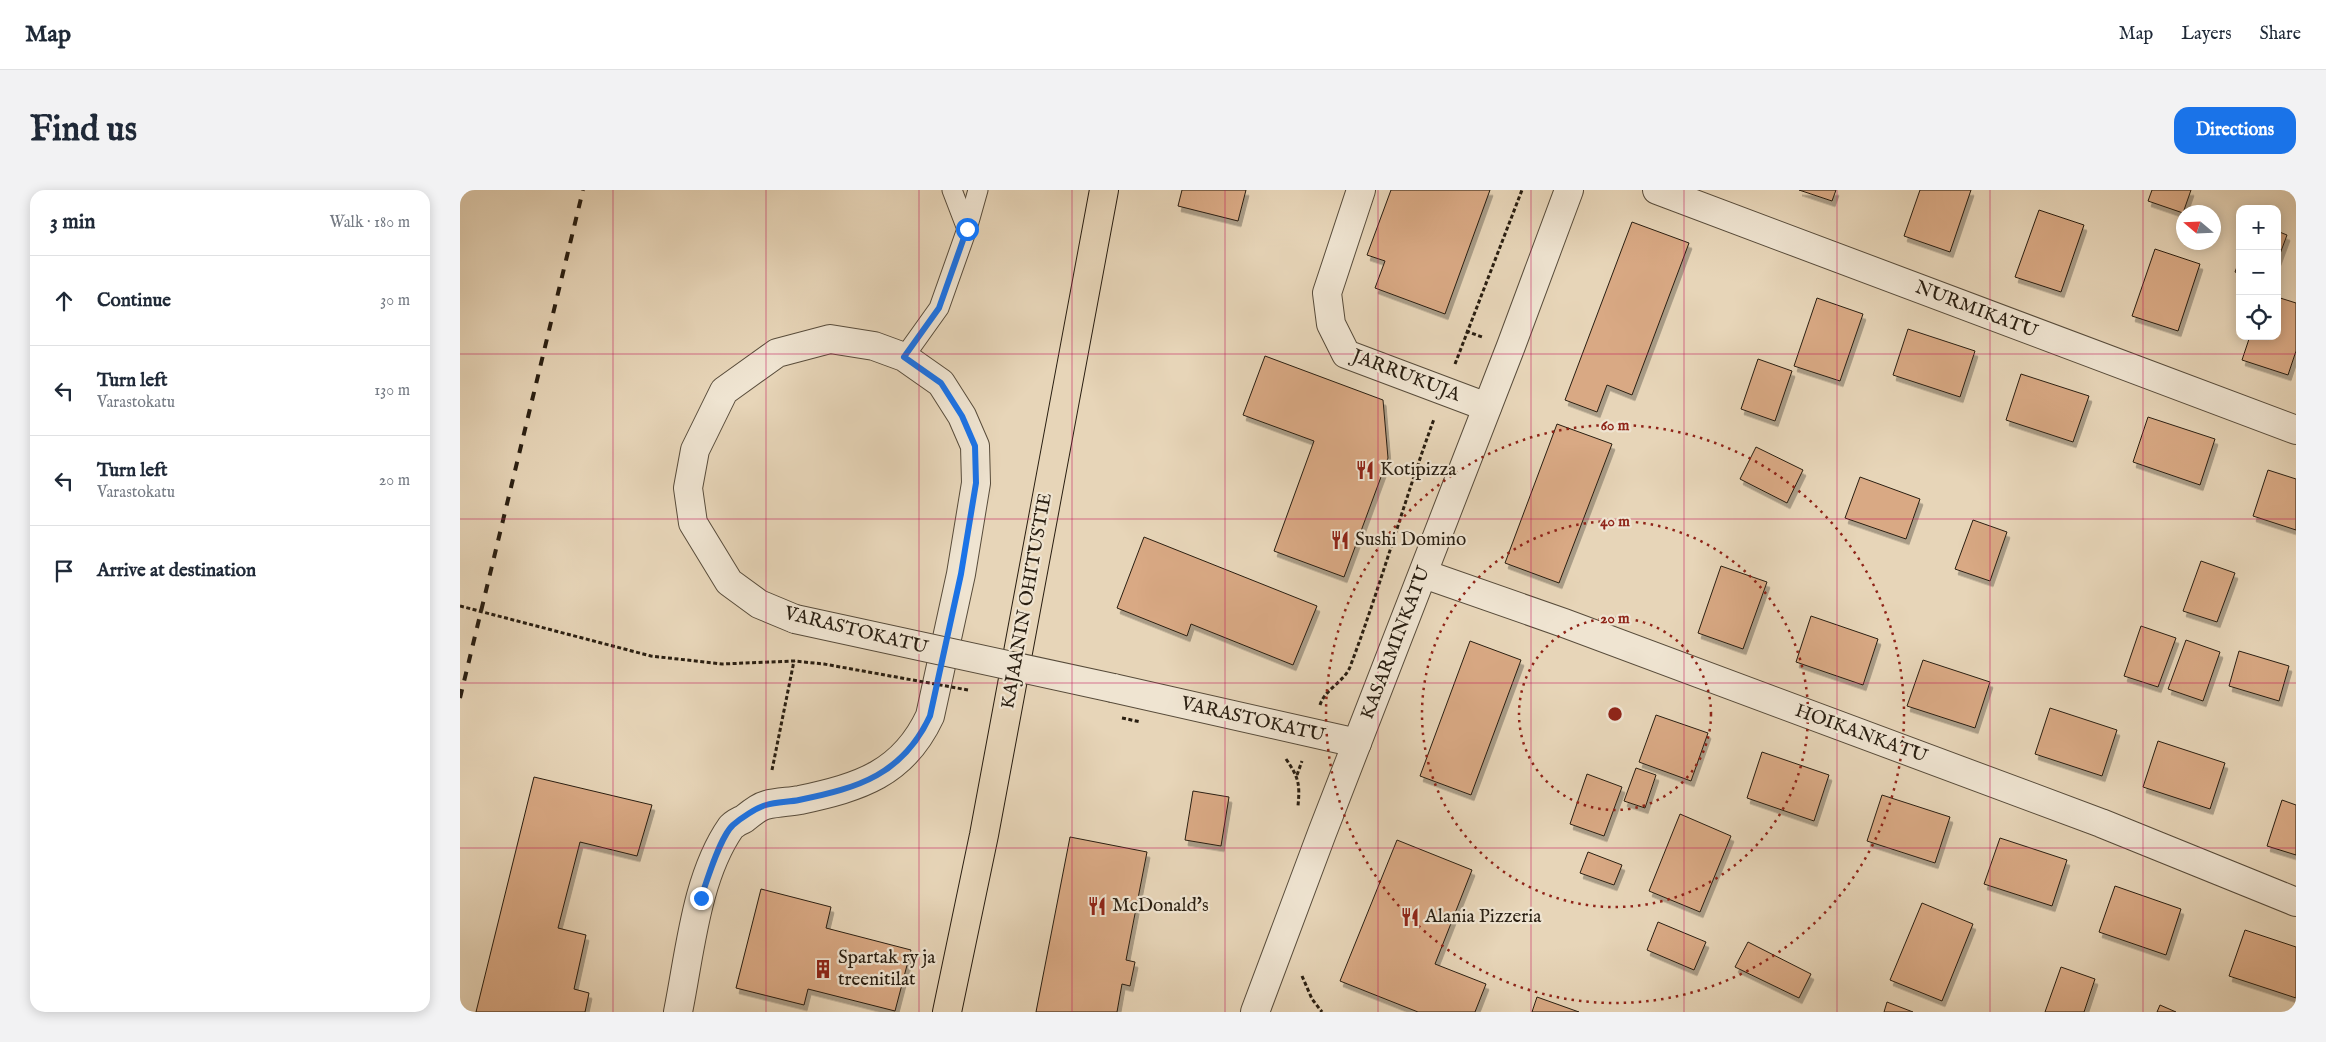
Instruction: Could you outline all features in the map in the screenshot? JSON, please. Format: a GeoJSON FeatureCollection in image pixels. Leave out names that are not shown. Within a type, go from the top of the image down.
{"type":"FeatureCollection","features":[{"type":"Feature","properties":{"kind":"highway","name":"KAJAANIN OHITUSTIE"},"geometry":{"type":"LineString","coordinates":[[947,1012],[986,826],[1104,190]]}},
{"type":"Feature","properties":{"kind":"street","name":"JARRUKUJA"},"geometry":{"type":"LineString","coordinates":[[1360,190],[1327,293],[1331,324],[1346,354],[1487,407]]}},
{"type":"Feature","properties":{"kind":"street","name":"KASARMINKATU"},"geometry":{"type":"LineString","coordinates":[[1255,1012],[1357,743],[1424,574],[1569,190]]}},
{"type":"Feature","properties":{"kind":"street","name":"NURMIKATU"},"geometry":{"type":"LineString","coordinates":[[1657,190],[2296,430]]}},
{"type":"Feature","properties":{"kind":"street","name":"VARASTOKATU"},"geometry":{"type":"LineString","coordinates":[[678,1012],[701,898],[714,860],[732,826],[765,805],[799,800],[853,786],[883,773],[907,753],[921,735],[930,716],[961,574],[975,492],[975,446],[962,416],[941,383],[904,357],[874,346],[830,339],[777,353],[724,391],[695,450],[688,488],[693,523],[729,582],[759,604],[795,620],[1113,688],[1357,743]]}},
{"type":"Feature","properties":{"kind":"street","name":"HOIKANKATU"},"geometry":{"type":"LineString","coordinates":[[1424,574],[1564,623],[2092,819],[2296,902]]}},
{"type":"Feature","properties":{"kind":"lane"},"geometry":{"type":"LineString","coordinates":[[952,190],[967,229]]}},
{"type":"Feature","properties":{"kind":"lane"},"geometry":{"type":"LineString","coordinates":[[904,357],[939,308],[967,229],[978,190]]}},
{"type":"Feature","properties":{"kind":"path"},"geometry":{"type":"LineString","coordinates":[[1297,775],[1322,699],[1349,670],[1377,592],[1417,464],[1522,190]]}},
{"type":"Feature","properties":{"kind":"path"},"geometry":{"type":"LineString","coordinates":[[460,606],[651,656],[722,664],[794,661],[974,691]]}},
{"type":"Feature","properties":{"kind":"path"},"geometry":{"type":"LineString","coordinates":[[772,770],[794,661]]}},
{"type":"Feature","properties":{"kind":"path"},"geometry":{"type":"LineString","coordinates":[[1121,718],[1141,722]]}},
{"type":"Feature","properties":{"kind":"building"},"geometry":{"type":"Polygon","coordinates":[[[1182,190],[1246,190],[1238,221],[1178,206],[1182,190]]]}},
{"type":"Feature","properties":{"kind":"building"},"geometry":{"type":"Polygon","coordinates":[[[1391,190],[1490,190],[1445,314],[1375,288],[1385,261],[1367,255],[1391,190]]]}},
{"type":"Feature","properties":{"kind":"building"},"geometry":{"type":"Polygon","coordinates":[[[1799,190],[1836,190],[1832,201],[1799,190]]]}},
{"type":"Feature","properties":{"kind":"building"},"geometry":{"type":"Polygon","coordinates":[[[1920,190],[1971,190],[1950,252],[1904,236],[1920,190]]]}},
{"type":"Feature","properties":{"kind":"building"},"geometry":{"type":"Polygon","coordinates":[[[2152,190],[2191,190],[2186,205],[2176,205],[2176,211],[2148,201],[2152,190]]]}},
{"type":"Feature","properties":{"kind":"building"},"geometry":{"type":"Polygon","coordinates":[[[2039,210],[2084,225],[2061,292],[2015,277],[2039,210]]]}},
{"type":"Feature","properties":{"kind":"building"},"geometry":{"type":"Polygon","coordinates":[[[1632,222],[1689,243],[1632,395],[1607,385],[1597,412],[1565,400],[1632,222]]]}},
{"type":"Feature","properties":{"kind":"building"},"geometry":{"type":"Polygon","coordinates":[[[2281,233],[2287,235],[2281,251],[2281,233]]]}},
{"type":"Feature","properties":{"kind":"building"},"geometry":{"type":"Polygon","coordinates":[[[2155,249],[2200,264],[2178,331],[2132,316],[2155,249]]]}},
{"type":"Feature","properties":{"kind":"building"},"geometry":{"type":"Polygon","coordinates":[[[1817,298],[1863,314],[1840,381],[1794,366],[1817,298]]]}},
{"type":"Feature","properties":{"kind":"building"},"geometry":{"type":"Polygon","coordinates":[[[2281,298],[2296,303],[2296,351],[2288,375],[2242,360],[2249,340],[2281,340],[2281,298]]]}},
{"type":"Feature","properties":{"kind":"building"},"geometry":{"type":"Polygon","coordinates":[[[1908,329],[1975,351],[1960,397],[1893,375],[1908,329]]]}},
{"type":"Feature","properties":{"kind":"building"},"geometry":{"type":"Polygon","coordinates":[[[1265,356],[1383,400],[1388,458],[1344,577],[1274,551],[1314,441],[1243,415],[1265,356]]]}},
{"type":"Feature","properties":{"kind":"building"},"geometry":{"type":"Polygon","coordinates":[[[1758,359],[1792,371],[1775,421],[1741,409],[1758,359]]]}},
{"type":"Feature","properties":{"kind":"building"},"geometry":{"type":"Polygon","coordinates":[[[2021,374],[2089,396],[2073,442],[2006,420],[2021,374]]]}},
{"type":"Feature","properties":{"kind":"building"},"geometry":{"type":"Polygon","coordinates":[[[2148,417],[2215,439],[2200,485],[2133,462],[2148,417]]]}},
{"type":"Feature","properties":{"kind":"building"},"geometry":{"type":"Polygon","coordinates":[[[1557,424],[1612,444],[1559,583],[1505,563],[1557,424]]]}},
{"type":"Feature","properties":{"kind":"building"},"geometry":{"type":"Polygon","coordinates":[[[1756,447],[1803,470],[1787,503],[1740,479],[1756,447]]]}},
{"type":"Feature","properties":{"kind":"building"},"geometry":{"type":"Polygon","coordinates":[[[2268,470],[2296,479],[2296,530],[2253,516],[2268,470]]]}},
{"type":"Feature","properties":{"kind":"building"},"geometry":{"type":"Polygon","coordinates":[[[1860,477],[1920,499],[1906,539],[1845,518],[1860,477]]]}},
{"type":"Feature","properties":{"kind":"building"},"geometry":{"type":"Polygon","coordinates":[[[1973,520],[2007,532],[1990,581],[1955,569],[1973,520]]]}},
{"type":"Feature","properties":{"kind":"building"},"geometry":{"type":"Polygon","coordinates":[[[1144,537],[1317,606],[1293,665],[1191,624],[1187,636],[1117,608],[1144,537]]]}},
{"type":"Feature","properties":{"kind":"building"},"geometry":{"type":"Polygon","coordinates":[[[2201,561],[2235,573],[2217,622],[2183,611],[2201,561]]]}},
{"type":"Feature","properties":{"kind":"building"},"geometry":{"type":"Polygon","coordinates":[[[1721,566],[1767,582],[1743,649],[1698,633],[1721,566]]]}},
{"type":"Feature","properties":{"kind":"building"},"geometry":{"type":"Polygon","coordinates":[[[1811,616],[1878,639],[1863,685],[1796,662],[1811,616]]]}},
{"type":"Feature","properties":{"kind":"building"},"geometry":{"type":"Polygon","coordinates":[[[2141,626],[2176,638],[2158,687],[2124,676],[2141,626]]]}},
{"type":"Feature","properties":{"kind":"building"},"geometry":{"type":"Polygon","coordinates":[[[2186,640],[2220,652],[2203,701],[2168,689],[2186,640]]]}},
{"type":"Feature","properties":{"kind":"building"},"geometry":{"type":"Polygon","coordinates":[[[1470,641],[1521,660],[1471,795],[1420,776],[1470,641]]]}},
{"type":"Feature","properties":{"kind":"building"},"geometry":{"type":"Polygon","coordinates":[[[2239,651],[2289,666],[2279,701],[2229,686],[2239,651]]]}},
{"type":"Feature","properties":{"kind":"building"},"geometry":{"type":"Polygon","coordinates":[[[1923,660],[1990,682],[1975,728],[1907,706],[1923,660]]]}},
{"type":"Feature","properties":{"kind":"building"},"geometry":{"type":"Polygon","coordinates":[[[2050,708],[2117,730],[2102,776],[2035,754],[2050,708]]]}},
{"type":"Feature","properties":{"kind":"building"},"geometry":{"type":"Polygon","coordinates":[[[1656,715],[1708,733],[1691,781],[1639,762],[1656,715]]]}},
{"type":"Feature","properties":{"kind":"building"},"geometry":{"type":"Polygon","coordinates":[[[2158,741],[2225,763],[2210,809],[2143,787],[2158,741]]]}},
{"type":"Feature","properties":{"kind":"building"},"geometry":{"type":"Polygon","coordinates":[[[1762,752],[1829,775],[1814,821],[1747,798],[1762,752]]]}},
{"type":"Feature","properties":{"kind":"building"},"geometry":{"type":"Polygon","coordinates":[[[1636,768],[1656,775],[1645,808],[1624,801],[1636,768]]]}},
{"type":"Feature","properties":{"kind":"building"},"geometry":{"type":"Polygon","coordinates":[[[1587,774],[1622,787],[1604,836],[1570,824],[1587,774]]]}},
{"type":"Feature","properties":{"kind":"building"},"geometry":{"type":"Polygon","coordinates":[[[534,777],[652,805],[637,856],[580,842],[558,928],[586,935],[574,989],[589,993],[585,1012],[476,1012],[534,777]]]}},
{"type":"Feature","properties":{"kind":"building"},"geometry":{"type":"Polygon","coordinates":[[[1193,791],[1229,797],[1221,846],[1185,840],[1193,791]]]}},
{"type":"Feature","properties":{"kind":"building"},"geometry":{"type":"Polygon","coordinates":[[[1882,795],[1950,817],[1935,863],[1867,841],[1882,795]]]}},
{"type":"Feature","properties":{"kind":"building"},"geometry":{"type":"Polygon","coordinates":[[[2282,800],[2296,805],[2296,855],[2267,846],[2282,800]]]}},
{"type":"Feature","properties":{"kind":"building"},"geometry":{"type":"Polygon","coordinates":[[[1680,814],[1731,836],[1700,912],[1649,891],[1680,814]]]}},
{"type":"Feature","properties":{"kind":"building","name":"McDonald's"},"geometry":{"type":"Polygon","coordinates":[[[1070,837],[1147,852],[1126,960],[1135,962],[1130,986],[1122,984],[1117,1012],[1036,1012],[1070,837]]]}},
{"type":"Feature","properties":{"kind":"building"},"geometry":{"type":"Polygon","coordinates":[[[2000,838],[2067,860],[2052,906],[1984,884],[2000,838]]]}},
{"type":"Feature","properties":{"kind":"building","name":"Alania Pizzeria"},"geometry":{"type":"Polygon","coordinates":[[[1397,840],[1472,870],[1435,964],[1486,984],[1475,1012],[1418,1012],[1340,981],[1397,840]]]}},
{"type":"Feature","properties":{"kind":"building"},"geometry":{"type":"Polygon","coordinates":[[[1588,852],[1622,865],[1614,885],[1580,873],[1588,852]]]}},
{"type":"Feature","properties":{"kind":"building"},"geometry":{"type":"Polygon","coordinates":[[[2115,886],[2181,909],[2166,955],[2099,932],[2115,886]]]}},
{"type":"Feature","properties":{"kind":"building","name":"Spartak ry ja treenitilat"},"geometry":{"type":"Polygon","coordinates":[[[761,889],[831,907],[826,928],[911,950],[895,1011],[808,989],[804,1005],[736,988],[761,889]]]}},
{"type":"Feature","properties":{"kind":"building"},"geometry":{"type":"Polygon","coordinates":[[[1922,903],[1973,924],[1942,1001],[1890,980],[1922,903]]]}},
{"type":"Feature","properties":{"kind":"building"},"geometry":{"type":"Polygon","coordinates":[[[1658,922],[1706,942],[1694,970],[1647,950],[1658,922]]]}},
{"type":"Feature","properties":{"kind":"building"},"geometry":{"type":"Polygon","coordinates":[[[2245,930],[2296,947],[2296,998],[2229,976],[2245,930]]]}},
{"type":"Feature","properties":{"kind":"building"},"geometry":{"type":"Polygon","coordinates":[[[1748,942],[1811,974],[1799,998],[1735,967],[1748,942]]]}},
{"type":"Feature","properties":{"kind":"building"},"geometry":{"type":"Polygon","coordinates":[[[2061,967],[2095,979],[2084,1012],[2045,1012],[2061,967]]]}},
{"type":"Feature","properties":{"kind":"building"},"geometry":{"type":"Polygon","coordinates":[[[1537,997],[1579,1012],[1532,1012],[1537,997]]]}},
{"type":"Feature","properties":{"kind":"building"},"geometry":{"type":"Polygon","coordinates":[[[1887,1002],[1913,1012],[1884,1012],[1887,1002]]]}},
{"type":"Feature","properties":{"kind":"building"},"geometry":{"type":"Polygon","coordinates":[[[2160,1005],[2176,1012],[2157,1012],[2160,1005]]]}},
{"type":"Feature","properties":{"kind":"railway"},"geometry":{"type":"LineString","coordinates":[[460,698],[583,190]]}},
{"type":"Feature","properties":{"kind":"place","name":"Kotipizza"},"geometry":{"type":"Point","coordinates":[1365,470]}},
{"type":"Feature","properties":{"kind":"place","name":"Sushi Domino"},"geometry":{"type":"Point","coordinates":[1340,540]}},
{"type":"Feature","properties":{"kind":"place","name":"McDonald's"},"geometry":{"type":"Point","coordinates":[1097,906]}},
{"type":"Feature","properties":{"kind":"place","name":"Alania Pizzeria"},"geometry":{"type":"Point","coordinates":[1410,917]}},
{"type":"Feature","properties":{"kind":"place","name":"Spartak ry ja treenitilat"},"geometry":{"type":"Point","coordinates":[823,969]}},
{"type":"Feature","properties":{"kind":"route"},"geometry":{"type":"LineString","coordinates":[[701,898],[714,860],[732,826],[765,805],[799,800],[853,786],[883,773],[907,753],[921,735],[930,716],[961,574],[976,483],[975,446],[962,416],[941,383],[904,357],[939,308],[967,229]]}}]}
